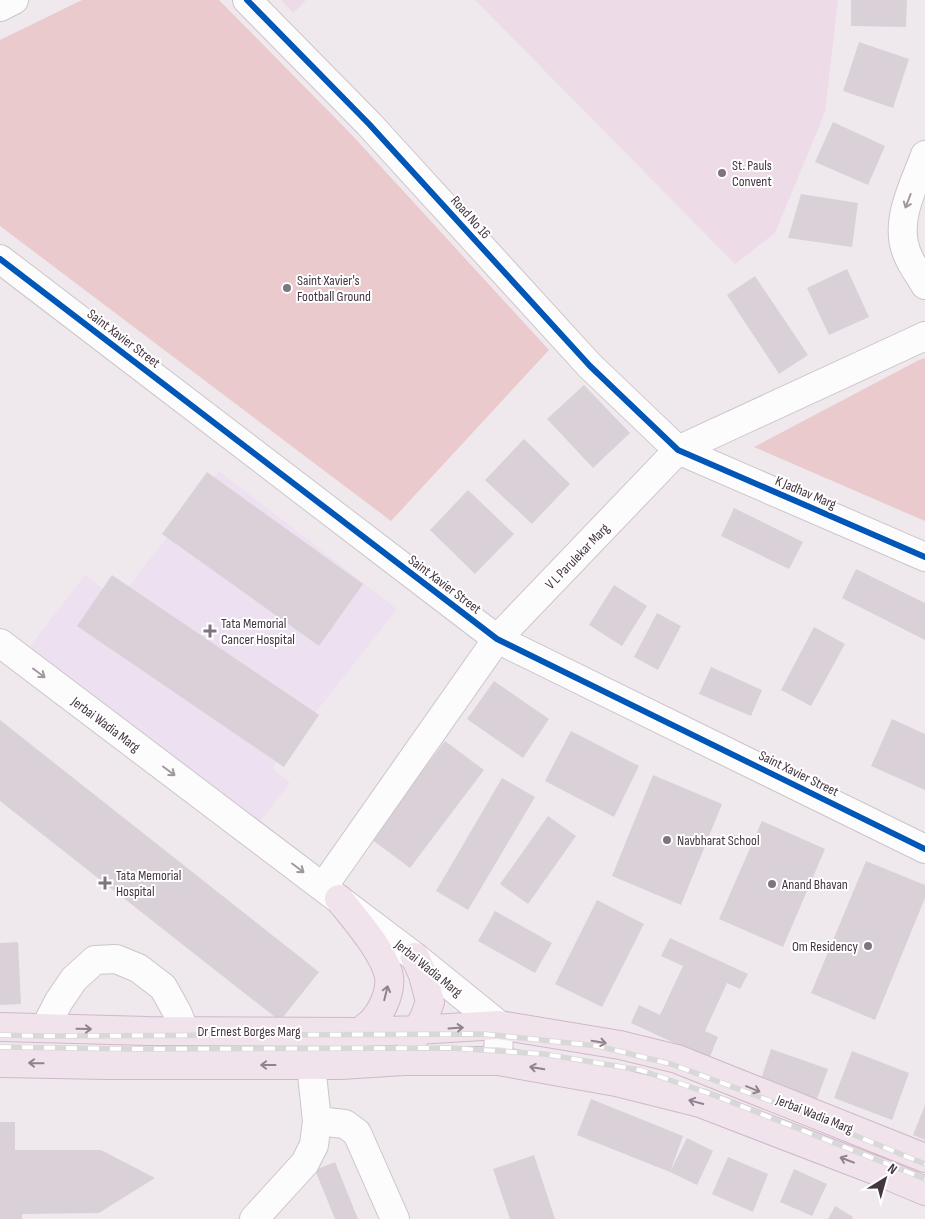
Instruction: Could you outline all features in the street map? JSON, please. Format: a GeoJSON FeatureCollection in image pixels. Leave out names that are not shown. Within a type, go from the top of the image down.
{"type":"FeatureCollection","features":[{"type":"Feature","properties":{"kind":"main road"},"geometry":{"type":"LineString","coordinates":[[331,893],[371,941],[383,961],[389,978],[388,992],[376,1018],[359,1032],[341,1065]]}},
{"type":"Feature","properties":{"kind":"main road"},"geometry":{"type":"LineString","coordinates":[[404,1061],[430,1002],[423,975],[415,957]]}},
{"type":"Feature","properties":{"kind":"main road","name":"Dr Ernest Borges Marg"},"geometry":{"type":"LineString","coordinates":[[0,1027],[359,1032],[499,1025]]}},
{"type":"Feature","properties":{"kind":"main road","name":"Jerbai Wadia Marg"},"geometry":{"type":"LineString","coordinates":[[499,1025],[620,1045],[677,1059],[925,1158]]}},
{"type":"Feature","properties":{"kind":"main road"},"geometry":{"type":"LineString","coordinates":[[0,1063],[341,1065],[404,1061],[498,1061],[616,1082],[700,1103],[925,1191]]}},
{"type":"Feature","properties":{"kind":"street"},"geometry":{"type":"LineString","coordinates":[[0,7],[14,0]]}},
{"type":"Feature","properties":{"kind":"street","name":"Road No 16"},"geometry":{"type":"LineString","coordinates":[[247,0],[369,124],[590,366],[678,450]]}},
{"type":"Feature","properties":{"kind":"street"},"geometry":{"type":"LineString","coordinates":[[925,155],[904,211],[902,234],[908,257],[925,284]]}},
{"type":"Feature","properties":{"kind":"street","name":"Saint Xavier Street"},"geometry":{"type":"LineString","coordinates":[[0,259],[497,640],[925,849]]}},
{"type":"Feature","properties":{"kind":"street","name":"V L Parulekar Marg"},"geometry":{"type":"LineString","coordinates":[[331,893],[497,640],[678,450],[925,336]]}},
{"type":"Feature","properties":{"kind":"street","name":"K Jadhav Marg"},"geometry":{"type":"LineString","coordinates":[[678,450],[925,557]]}},
{"type":"Feature","properties":{"kind":"street","name":"Jerbai Wadia Marg"},"geometry":{"type":"LineString","coordinates":[[0,643],[415,957],[499,1025]]}},
{"type":"Feature","properties":{"kind":"street"},"geometry":{"type":"LineString","coordinates":[[45,1028],[59,1001],[74,979],[95,960],[116,959],[138,968],[163,987],[177,1012],[183,1031]]}},
{"type":"Feature","properties":{"kind":"street"},"geometry":{"type":"LineString","coordinates":[[498,1061],[499,1025]]}},
{"type":"Feature","properties":{"kind":"street"},"geometry":{"type":"LineString","coordinates":[[254,1219],[305,1163],[314,1145],[317,1121],[311,1065]]}},
{"type":"Feature","properties":{"kind":"street"},"geometry":{"type":"LineString","coordinates":[[317,1121],[345,1124],[356,1133],[395,1219]]}},
{"type":"Feature","properties":{"kind":"shaded area","name":"Saint Xavier's Football Ground"},"geometry":{"type":"Polygon","coordinates":[[[82,0],[219,0],[351,134],[549,350],[391,521],[0,226],[0,40],[82,0]]]}},
{"type":"Feature","properties":{"kind":"shaded area"},"geometry":{"type":"Polygon","coordinates":[[[281,0],[306,0],[293,13],[281,0]]]}},
{"type":"Feature","properties":{"kind":"shaded area","name":"St. Pauls Convent"},"geometry":{"type":"Polygon","coordinates":[[[475,0],[838,0],[825,112],[775,233],[735,264],[475,0]]]}},
{"type":"Feature","properties":{"kind":"shaded area"},"geometry":{"type":"Polygon","coordinates":[[[925,358],[925,521],[754,447],[919,360],[925,358]]]}},
{"type":"Feature","properties":{"kind":"shaded area","name":"Tata Memorial Cancer Hospital"},"geometry":{"type":"Polygon","coordinates":[[[219,471],[397,609],[272,768],[290,783],[252,832],[24,654],[85,575],[118,600],[219,471]]]}},
{"type":"Feature","properties":{"kind":"building"},"geometry":{"type":"Polygon","coordinates":[[[851,0],[907,0],[906,27],[851,26],[851,0]]]}},
{"type":"Feature","properties":{"kind":"building"},"geometry":{"type":"Polygon","coordinates":[[[859,42],[909,59],[893,108],[843,91],[859,42]]]}},
{"type":"Feature","properties":{"kind":"building"},"geometry":{"type":"Polygon","coordinates":[[[833,122],[885,146],[868,185],[815,162],[833,122]]]}},
{"type":"Feature","properties":{"kind":"building"},"geometry":{"type":"Polygon","coordinates":[[[801,194],[858,203],[852,247],[788,238],[801,194]]]}},
{"type":"Feature","properties":{"kind":"building"},"geometry":{"type":"Polygon","coordinates":[[[847,269],[869,317],[829,335],[807,288],[847,269]]]}},
{"type":"Feature","properties":{"kind":"building"},"geometry":{"type":"Polygon","coordinates":[[[755,276],[808,355],[779,374],[727,295],[755,276]]]}},
{"type":"Feature","properties":{"kind":"building"},"geometry":{"type":"Polygon","coordinates":[[[584,385],[630,433],[593,468],[547,419],[584,385]]]}},
{"type":"Feature","properties":{"kind":"building"},"geometry":{"type":"Polygon","coordinates":[[[524,439],[570,484],[532,524],[485,480],[524,439]]]}},
{"type":"Feature","properties":{"kind":"building"},"geometry":{"type":"Polygon","coordinates":[[[207,472],[363,584],[319,646],[162,534],[207,472]]]}},
{"type":"Feature","properties":{"kind":"building"},"geometry":{"type":"Polygon","coordinates":[[[468,490],[514,534],[475,574],[430,530],[468,490]]]}},
{"type":"Feature","properties":{"kind":"building"},"geometry":{"type":"Polygon","coordinates":[[[734,508],[803,542],[789,569],[721,536],[734,508]]]}},
{"type":"Feature","properties":{"kind":"building"},"geometry":{"type":"Polygon","coordinates":[[[856,569],[925,603],[925,640],[842,598],[856,569]]]}},
{"type":"Feature","properties":{"kind":"building"},"geometry":{"type":"Polygon","coordinates":[[[112,575],[319,715],[284,767],[77,626],[112,575]]]}},
{"type":"Feature","properties":{"kind":"building"},"geometry":{"type":"Polygon","coordinates":[[[614,585],[647,606],[622,646],[589,625],[614,585]]]}},
{"type":"Feature","properties":{"kind":"building"},"geometry":{"type":"Polygon","coordinates":[[[657,613],[681,626],[658,670],[634,657],[657,613]]]}},
{"type":"Feature","properties":{"kind":"building"},"geometry":{"type":"Polygon","coordinates":[[[814,627],[845,644],[811,706],[781,690],[814,627]]]}},
{"type":"Feature","properties":{"kind":"building"},"geometry":{"type":"Polygon","coordinates":[[[711,667],[762,690],[751,716],[699,694],[711,667]]]}},
{"type":"Feature","properties":{"kind":"building"},"geometry":{"type":"Polygon","coordinates":[[[494,681],[549,719],[523,758],[467,719],[494,681]]]}},
{"type":"Feature","properties":{"kind":"building"},"geometry":{"type":"Polygon","coordinates":[[[892,719],[925,734],[925,790],[871,766],[892,719]]]}},
{"type":"Feature","properties":{"kind":"building"},"geometry":{"type":"Polygon","coordinates":[[[0,720],[319,972],[280,1021],[0,801],[0,720]]]}},
{"type":"Feature","properties":{"kind":"building"},"geometry":{"type":"Polygon","coordinates":[[[571,731],[639,766],[614,817],[545,781],[571,731]]]}},
{"type":"Feature","properties":{"kind":"building"},"geometry":{"type":"Polygon","coordinates":[[[445,741],[484,770],[410,868],[371,839],[445,741]]]}},
{"type":"Feature","properties":{"kind":"building","name":"Navbharat School"},"geometry":{"type":"Polygon","coordinates":[[[653,775],[722,804],[681,905],[612,876],[653,775]]]}},
{"type":"Feature","properties":{"kind":"building"},"geometry":{"type":"Polygon","coordinates":[[[502,778],[535,797],[468,910],[436,891],[502,778]]]}},
{"type":"Feature","properties":{"kind":"building"},"geometry":{"type":"Polygon","coordinates":[[[548,816],[576,836],[528,904],[500,884],[548,816]]]}},
{"type":"Feature","properties":{"kind":"building","name":"Anand Bhavan"},"geometry":{"type":"Polygon","coordinates":[[[762,821],[825,849],[783,947],[719,919],[762,821]]]}},
{"type":"Feature","properties":{"kind":"building","name":"Om Residency"},"geometry":{"type":"Polygon","coordinates":[[[866,861],[925,885],[925,898],[875,1020],[811,993],[866,861]]]}},
{"type":"Feature","properties":{"kind":"building"},"geometry":{"type":"Polygon","coordinates":[[[597,900],[644,924],[602,1007],[555,984],[597,900]]]}},
{"type":"Feature","properties":{"kind":"building"},"geometry":{"type":"Polygon","coordinates":[[[495,911],[552,943],[535,973],[478,941],[495,911]]]}},
{"type":"Feature","properties":{"kind":"building"},"geometry":{"type":"Polygon","coordinates":[[[670,938],[748,974],[740,989],[727,983],[705,1031],[718,1037],[709,1059],[631,1023],[639,1005],[660,1015],[683,966],[661,956],[670,938]]]}},
{"type":"Feature","properties":{"kind":"building"},"geometry":{"type":"Polygon","coordinates":[[[18,942],[21,1004],[0,1005],[0,943],[18,942]]]}},
{"type":"Feature","properties":{"kind":"building"},"geometry":{"type":"Polygon","coordinates":[[[771,1049],[828,1069],[814,1107],[758,1088],[771,1049]]]}},
{"type":"Feature","properties":{"kind":"building"},"geometry":{"type":"Polygon","coordinates":[[[852,1051],[909,1073],[892,1120],[834,1098],[852,1051]]]}},
{"type":"Feature","properties":{"kind":"building"},"geometry":{"type":"Polygon","coordinates":[[[591,1099],[683,1136],[670,1172],[577,1135],[591,1099]]]}},
{"type":"Feature","properties":{"kind":"building"},"geometry":{"type":"Polygon","coordinates":[[[925,1105],[925,1140],[913,1135],[925,1105]]]}},
{"type":"Feature","properties":{"kind":"building"},"geometry":{"type":"Polygon","coordinates":[[[0,1122],[15,1122],[15,1150],[101,1150],[155,1178],[99,1213],[22,1214],[22,1219],[0,1219],[0,1122]]]}},
{"type":"Feature","properties":{"kind":"building"},"geometry":{"type":"Polygon","coordinates":[[[687,1138],[713,1151],[697,1185],[670,1172],[687,1138]]]}},
{"type":"Feature","properties":{"kind":"building"},"geometry":{"type":"Polygon","coordinates":[[[534,1155],[555,1219],[510,1219],[493,1169],[534,1155]]]}},
{"type":"Feature","properties":{"kind":"building"},"geometry":{"type":"Polygon","coordinates":[[[728,1157],[768,1174],[753,1212],[712,1194],[728,1157]]]}},
{"type":"Feature","properties":{"kind":"building"},"geometry":{"type":"Polygon","coordinates":[[[335,1162],[358,1219],[335,1219],[315,1170],[335,1162]]]}},
{"type":"Feature","properties":{"kind":"building"},"geometry":{"type":"Polygon","coordinates":[[[794,1169],[827,1184],[812,1216],[780,1202],[794,1169]]]}},
{"type":"Feature","properties":{"kind":"building"},"geometry":{"type":"Polygon","coordinates":[[[835,1206],[853,1217],[852,1219],[828,1219],[835,1206]]]}},
{"type":"Feature","properties":{"kind":"railway"},"geometry":{"type":"LineString","coordinates":[[0,1035],[484,1034],[598,1046],[671,1064],[776,1103],[925,1164]]}},
{"type":"Feature","properties":{"kind":"railway"},"geometry":{"type":"LineString","coordinates":[[0,1047],[135,1049],[451,1048],[544,1054],[640,1070],[711,1094],[925,1179]]}},
{"type":"Feature","properties":{"kind":"cycle path"},"geometry":{"type":"LineString","coordinates":[[247,0],[369,124],[590,366],[678,450],[925,557]]}},
{"type":"Feature","properties":{"kind":"cycle path"},"geometry":{"type":"LineString","coordinates":[[0,259],[497,639],[925,849]]}},
{"type":"Feature","properties":{"kind":"place","name":"St. Pauls Convent"},"geometry":{"type":"Point","coordinates":[722,173]}},
{"type":"Feature","properties":{"kind":"place","name":"Saint Xavier's Football Ground"},"geometry":{"type":"Point","coordinates":[287,288]}},
{"type":"Feature","properties":{"kind":"place","name":"Tata Memorial Cancer Hospital"},"geometry":{"type":"Point","coordinates":[210,631]}},
{"type":"Feature","properties":{"kind":"place","name":"Navbharat School"},"geometry":{"type":"Point","coordinates":[667,840]}},
{"type":"Feature","properties":{"kind":"place","name":"Tata Memorial Hospital"},"geometry":{"type":"Point","coordinates":[105,883]}},
{"type":"Feature","properties":{"kind":"place","name":"Anand Bhavan"},"geometry":{"type":"Point","coordinates":[772,884]}},
{"type":"Feature","properties":{"kind":"place","name":"Om Residency"},"geometry":{"type":"Point","coordinates":[868,946]}}]}
